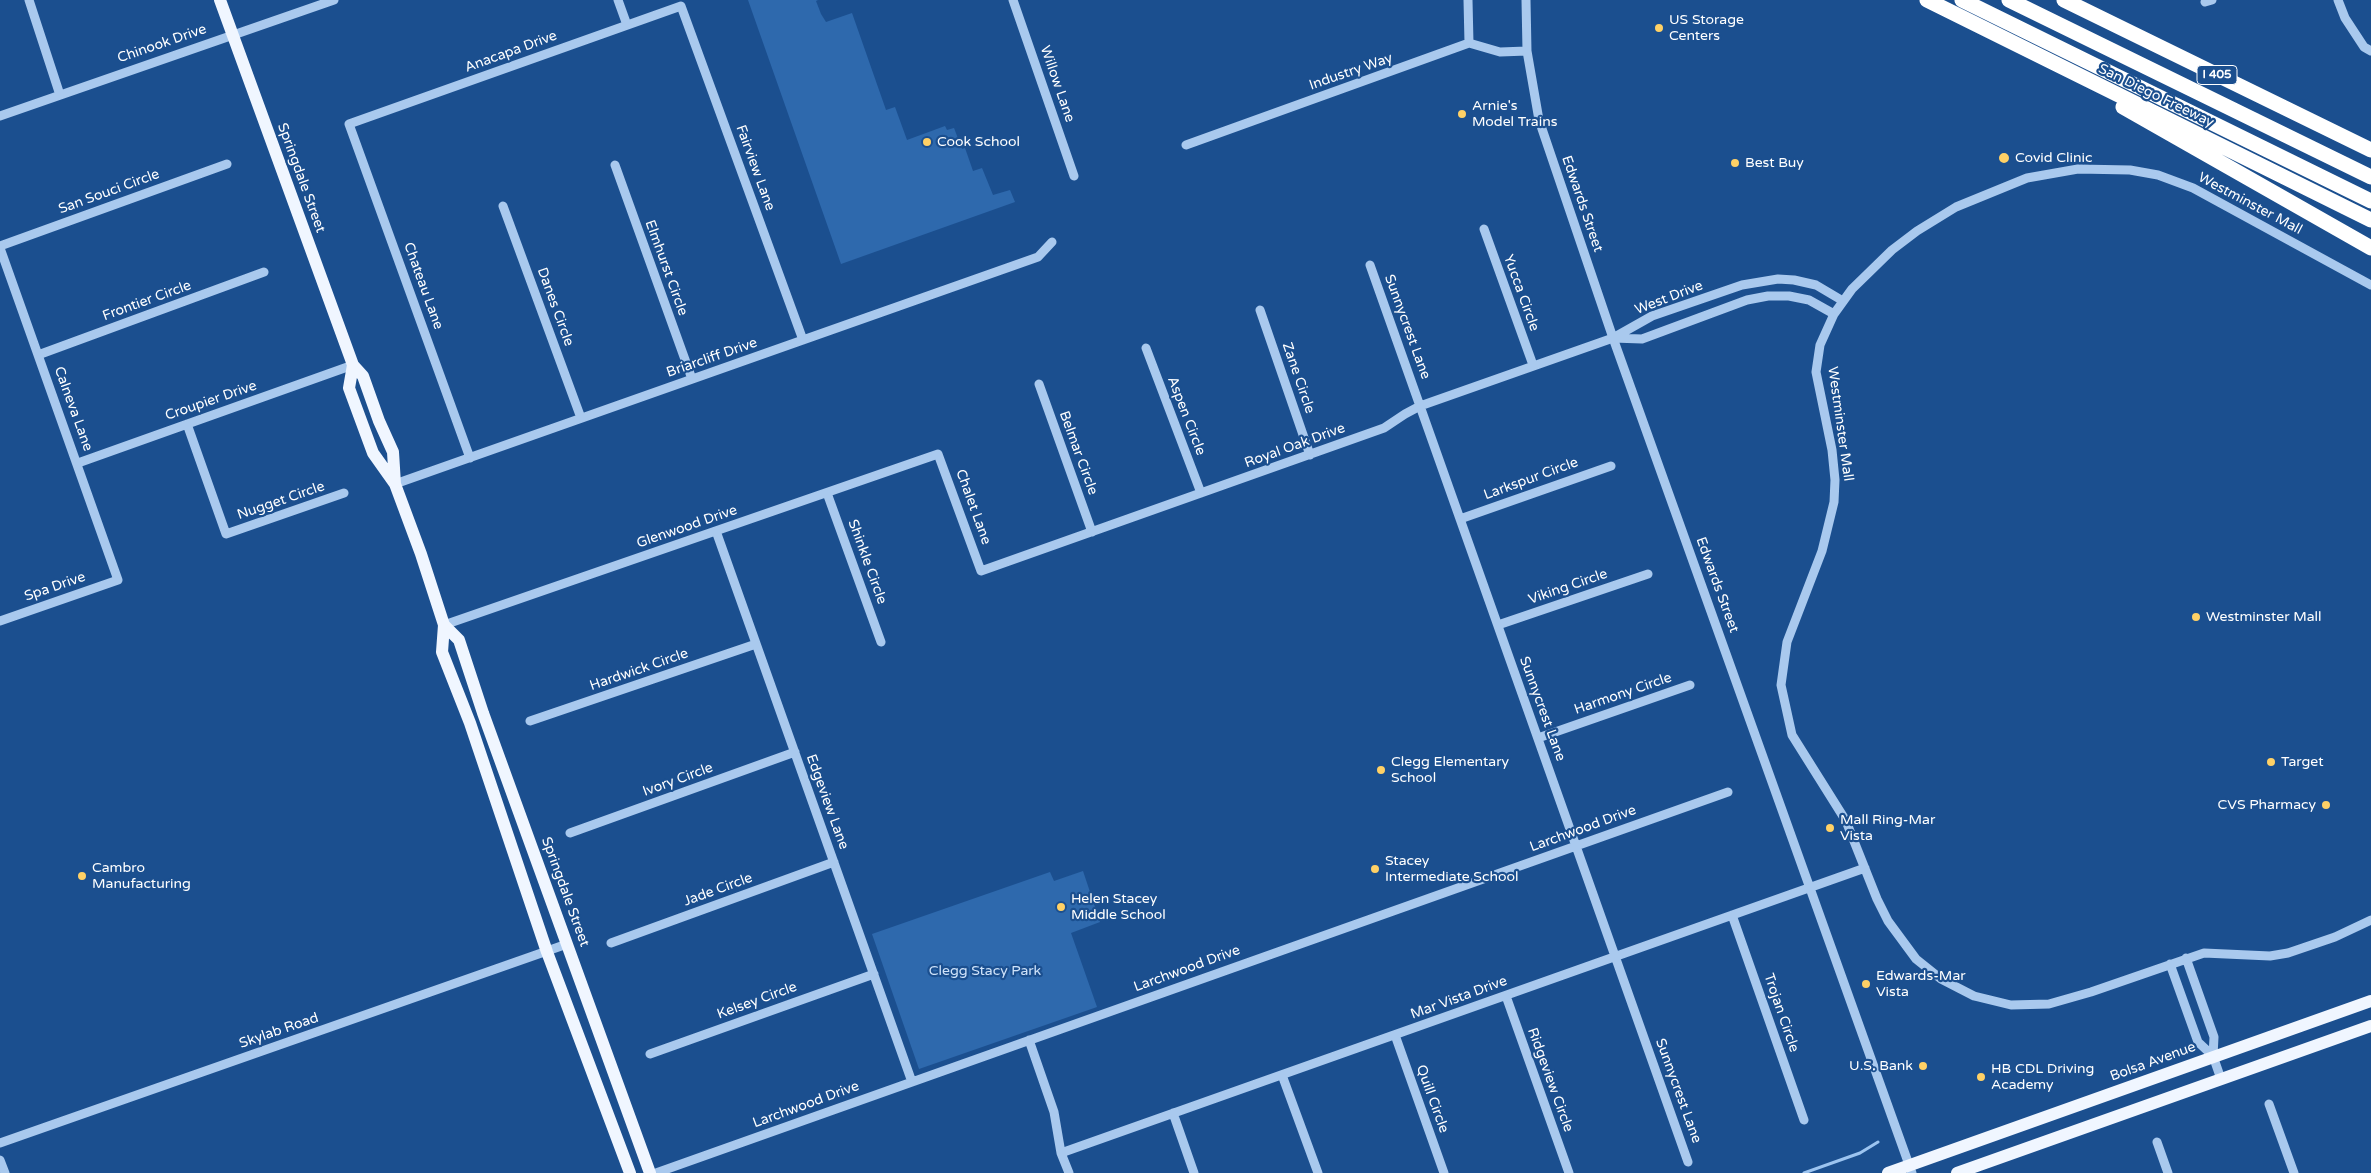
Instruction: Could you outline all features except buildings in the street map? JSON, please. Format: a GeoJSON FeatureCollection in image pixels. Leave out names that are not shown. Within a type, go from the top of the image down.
{"type":"FeatureCollection","features":[{"type":"Feature","properties":{"kind":"highway"},"geometry":{"type":"LineString","coordinates":[[1962,0],[2371,201]]}},
{"type":"Feature","properties":{"kind":"highway"},"geometry":{"type":"LineString","coordinates":[[2009,0],[2371,177]]}},
{"type":"Feature","properties":{"kind":"highway","name":"I 405"},"geometry":{"type":"LineString","coordinates":[[2064,0],[2371,150]]}},
{"type":"Feature","properties":{"kind":"highway","name":"San Diego Freeway"},"geometry":{"type":"LineString","coordinates":[[1929,1],[2371,220]]}},
{"type":"Feature","properties":{"kind":"highway"},"geometry":{"type":"LineString","coordinates":[[2072,73],[2138,117],[2371,248]]}},
{"type":"Feature","properties":{"kind":"highway"},"geometry":{"type":"LineString","coordinates":[[2116,76],[2263,167]]}},
{"type":"Feature","properties":{"kind":"main road","name":"Springdale Street"},"geometry":{"type":"LineString","coordinates":[[220,0],[353,365],[363,376],[393,452],[395,484]]}},
{"type":"Feature","properties":{"kind":"main road","name":"Springdale Street"},"geometry":{"type":"LineString","coordinates":[[353,365],[349,388],[373,453],[395,484],[421,554],[444,625],[442,652],[470,723],[546,952],[630,1173]]}},
{"type":"Feature","properties":{"kind":"main road","name":"Springdale Street"},"geometry":{"type":"LineString","coordinates":[[444,625],[459,640],[650,1173]]}},
{"type":"Feature","properties":{"kind":"main road"},"geometry":{"type":"LineString","coordinates":[[451,674],[465,682],[472,680]]}},
{"type":"Feature","properties":{"kind":"main road","name":"Bolsa Avenue"},"geometry":{"type":"LineString","coordinates":[[1888,1173],[1911,1169],[2213,1056],[2371,1001]]}},
{"type":"Feature","properties":{"kind":"main road"},"geometry":{"type":"LineString","coordinates":[[1957,1173],[2371,1026]]}},
{"type":"Feature","properties":{"kind":"street"},"geometry":{"type":"LineString","coordinates":[[29,0],[60,95]]}},
{"type":"Feature","properties":{"kind":"street","name":"Chinook Drive"},"geometry":{"type":"LineString","coordinates":[[0,116],[334,0]]}},
{"type":"Feature","properties":{"kind":"street"},"geometry":{"type":"LineString","coordinates":[[618,0],[627,26]]}},
{"type":"Feature","properties":{"kind":"street","name":"Willow Lane"},"geometry":{"type":"LineString","coordinates":[[1013,0],[1074,176]]}},
{"type":"Feature","properties":{"kind":"street"},"geometry":{"type":"LineString","coordinates":[[1468,0],[1469,43],[1500,52],[1527,51]]}},
{"type":"Feature","properties":{"kind":"street","name":"Edwards Street"},"geometry":{"type":"LineString","coordinates":[[1526,0],[1527,51],[1539,120],[1613,338],[1911,1169]]}},
{"type":"Feature","properties":{"kind":"street"},"geometry":{"type":"LineString","coordinates":[[2338,0],[2345,18],[2364,47],[2371,51]]}},
{"type":"Feature","properties":{"kind":"street","name":"Anacapa Drive"},"geometry":{"type":"LineString","coordinates":[[349,124],[681,6]]}},
{"type":"Feature","properties":{"kind":"street","name":"Fairview Lane"},"geometry":{"type":"LineString","coordinates":[[681,6],[804,340]]}},
{"type":"Feature","properties":{"kind":"street","name":"Industry Way"},"geometry":{"type":"LineString","coordinates":[[1186,144],[1469,43]]}},
{"type":"Feature","properties":{"kind":"street","name":"Chateau Lane"},"geometry":{"type":"LineString","coordinates":[[349,124],[470,458]]}},
{"type":"Feature","properties":{"kind":"street","name":"San Souci Circle"},"geometry":{"type":"LineString","coordinates":[[0,247],[227,164]]}},
{"type":"Feature","properties":{"kind":"street","name":"Elmhurst Circle"},"geometry":{"type":"LineString","coordinates":[[615,165],[692,380]]}},
{"type":"Feature","properties":{"kind":"street","name":"Westminster Mall"},"geometry":{"type":"LineString","coordinates":[[2371,285],[2193,188],[2158,175],[2130,170],[2078,169],[2028,178],[1956,207],[1923,227],[1892,250],[1871,269],[1843,300],[1834,314],[1820,345],[1816,372],[1832,450],[1836,480],[1834,502],[1820,559],[1787,642],[1781,685],[1792,735],[1846,821],[1881,909],[1916,959],[1941,979],[1986,1000],[2011,1005],[2048,1004],[2092,992],[2204,953],[2279,955],[2335,937],[2358,928],[2371,920]]}},
{"type":"Feature","properties":{"kind":"street","name":"Danes Circle"},"geometry":{"type":"LineString","coordinates":[[503,206],[581,418]]}},
{"type":"Feature","properties":{"kind":"street","name":"Yucca Circle"},"geometry":{"type":"LineString","coordinates":[[1484,229],[1533,366]]}},
{"type":"Feature","properties":{"kind":"street","name":"Briarcliff Drive"},"geometry":{"type":"LineString","coordinates":[[395,484],[1038,258],[1052,242]]}},
{"type":"Feature","properties":{"kind":"street","name":"Calneva Lane"},"geometry":{"type":"LineString","coordinates":[[0,247],[78,462],[118,580]]}},
{"type":"Feature","properties":{"kind":"street","name":"Sunnycrest Lane"},"geometry":{"type":"LineString","coordinates":[[1370,265],[1688,1162]]}},
{"type":"Feature","properties":{"kind":"street","name":"Frontier Circle"},"geometry":{"type":"LineString","coordinates":[[38,355],[264,272]]}},
{"type":"Feature","properties":{"kind":"street","name":"West Drive"},"geometry":{"type":"LineString","coordinates":[[1613,338],[1652,316],[1742,285],[1761,281],[1794,280],[1816,285],[1843,300]]}},
{"type":"Feature","properties":{"kind":"street","name":"West Drive"},"geometry":{"type":"LineString","coordinates":[[1613,338],[1642,339],[1747,300],[1768,296],[1789,296],[1809,300],[1834,314]]}},
{"type":"Feature","properties":{"kind":"street","name":"Zane Circle"},"geometry":{"type":"LineString","coordinates":[[1260,310],[1310,455]]}},
{"type":"Feature","properties":{"kind":"street","name":"Royal Oak Drive"},"geometry":{"type":"LineString","coordinates":[[981,571],[1384,428],[1404,414],[1420,406],[1613,338]]}},
{"type":"Feature","properties":{"kind":"street","name":"Aspen Circle"},"geometry":{"type":"LineString","coordinates":[[1146,348],[1201,493]]}},
{"type":"Feature","properties":{"kind":"street","name":"Croupier Drive"},"geometry":{"type":"LineString","coordinates":[[78,462],[353,365]]}},
{"type":"Feature","properties":{"kind":"street","name":"Belmar Circle"},"geometry":{"type":"LineString","coordinates":[[1039,384],[1092,532]]}},
{"type":"Feature","properties":{"kind":"street","name":"Nugget Circle"},"geometry":{"type":"LineString","coordinates":[[187,424],[226,534],[344,493]]}},
{"type":"Feature","properties":{"kind":"street","name":"Glenwood Drive"},"geometry":{"type":"LineString","coordinates":[[444,625],[938,454]]}},
{"type":"Feature","properties":{"kind":"street","name":"Chalet Lane"},"geometry":{"type":"LineString","coordinates":[[938,454],[981,571]]}},
{"type":"Feature","properties":{"kind":"street","name":"Larkspur Circle"},"geometry":{"type":"LineString","coordinates":[[1460,519],[1611,466]]}},
{"type":"Feature","properties":{"kind":"street","name":"Shinkle Circle"},"geometry":{"type":"LineString","coordinates":[[827,492],[881,642]]}},
{"type":"Feature","properties":{"kind":"street","name":"Edgeview Lane"},"geometry":{"type":"LineString","coordinates":[[716,531],[912,1082]]}},
{"type":"Feature","properties":{"kind":"street","name":"Viking Circle"},"geometry":{"type":"LineString","coordinates":[[1498,625],[1648,574]]}},
{"type":"Feature","properties":{"kind":"street","name":"Spa Drive"},"geometry":{"type":"LineString","coordinates":[[0,621],[118,580]]}},
{"type":"Feature","properties":{"kind":"street","name":"Hardwick Circle"},"geometry":{"type":"LineString","coordinates":[[530,721],[756,644]]}},
{"type":"Feature","properties":{"kind":"street","name":"Harmony Circle"},"geometry":{"type":"LineString","coordinates":[[1538,738],[1690,685]]}},
{"type":"Feature","properties":{"kind":"street","name":"Ivory Circle"},"geometry":{"type":"LineString","coordinates":[[570,833],[795,752]]}},
{"type":"Feature","properties":{"kind":"street","name":"Larchwood Drive"},"geometry":{"type":"LineString","coordinates":[[656,1173],[1728,792]]}},
{"type":"Feature","properties":{"kind":"street","name":"Jade Circle"},"geometry":{"type":"LineString","coordinates":[[611,943],[834,862]]}},
{"type":"Feature","properties":{"kind":"street","name":"Mar Vista Drive"},"geometry":{"type":"LineString","coordinates":[[1061,1153],[1866,868]]}},
{"type":"Feature","properties":{"kind":"street","name":"Trojan Circle"},"geometry":{"type":"LineString","coordinates":[[1732,915],[1804,1120]]}},
{"type":"Feature","properties":{"kind":"street","name":"Skylab Road"},"geometry":{"type":"LineString","coordinates":[[0,1143],[567,944]]}},
{"type":"Feature","properties":{"kind":"street"},"geometry":{"type":"LineString","coordinates":[[2186,958],[2214,1037],[2213,1056],[2221,1079]]}},
{"type":"Feature","properties":{"kind":"street"},"geometry":{"type":"LineString","coordinates":[[2170,964],[2198,1042],[2213,1056]]}},
{"type":"Feature","properties":{"kind":"street","name":"Kelsey Circle"},"geometry":{"type":"LineString","coordinates":[[650,1054],[874,974]]}},
{"type":"Feature","properties":{"kind":"street","name":"Ridgeview Circle"},"geometry":{"type":"LineString","coordinates":[[1506,996],[1569,1173]]}},
{"type":"Feature","properties":{"kind":"street","name":"Quill Circle"},"geometry":{"type":"LineString","coordinates":[[1394,1035],[1444,1173]]}},
{"type":"Feature","properties":{"kind":"street"},"geometry":{"type":"LineString","coordinates":[[1029,1040],[1054,1112],[1061,1153],[1069,1173]]}},
{"type":"Feature","properties":{"kind":"street"},"geometry":{"type":"LineString","coordinates":[[1282,1075],[1318,1173]]}},
{"type":"Feature","properties":{"kind":"street"},"geometry":{"type":"LineString","coordinates":[[2269,1104],[2294,1173]]}},
{"type":"Feature","properties":{"kind":"street"},"geometry":{"type":"LineString","coordinates":[[1173,1114],[1194,1173]]}},
{"type":"Feature","properties":{"kind":"street"},"geometry":{"type":"LineString","coordinates":[[2157,1142],[2168,1173]]}},
{"type":"Feature","properties":{"kind":"street"},"geometry":{"type":"LineString","coordinates":[[0,1160],[5,1173]]}},
{"type":"Feature","properties":{"kind":"green space"},"geometry":{"type":"Polygon","coordinates":[[[748,0],[818,0],[816,1],[826,22],[852,13],[886,110],[895,107],[907,140],[945,126],[947,130],[954,128],[962,149],[965,148],[973,171],[982,168],[993,195],[1010,190],[1015,202],[841,264],[748,0]]]}},
{"type":"Feature","properties":{"kind":"green space","name":"Clegg Stacy Park"},"geometry":{"type":"Polygon","coordinates":[[[1083,871],[1100,922],[1071,933],[1097,1007],[919,1069],[872,934],[1050,872],[1054,881],[1083,871]]]}},
{"type":"Feature","properties":{"kind":"waterway"},"geometry":{"type":"LineString","coordinates":[[1804,1173],[1860,1153],[1878,1142]]}},
{"type":"Feature","properties":{"kind":"place","name":"US Storage Centers"},"geometry":{"type":"Point","coordinates":[1659,28]}},
{"type":"Feature","properties":{"kind":"place","name":"Arnie's Model Trains"},"geometry":{"type":"Point","coordinates":[1462,114]}},
{"type":"Feature","properties":{"kind":"place","name":"Cook School"},"geometry":{"type":"Point","coordinates":[927,142]}},
{"type":"Feature","properties":{"kind":"place","name":"Covid Clinic"},"geometry":{"type":"Point","coordinates":[2004,158]}},
{"type":"Feature","properties":{"kind":"place","name":"Best Buy"},"geometry":{"type":"Point","coordinates":[1735,163]}},
{"type":"Feature","properties":{"kind":"place","name":"Westminster Mall"},"geometry":{"type":"Point","coordinates":[2196,617]}},
{"type":"Feature","properties":{"kind":"place","name":"Target"},"geometry":{"type":"Point","coordinates":[2271,762]}},
{"type":"Feature","properties":{"kind":"place","name":"Clegg Elementary School"},"geometry":{"type":"Point","coordinates":[1381,770]}},
{"type":"Feature","properties":{"kind":"place","name":"CVS Pharmacy"},"geometry":{"type":"Point","coordinates":[2326,805]}},
{"type":"Feature","properties":{"kind":"place","name":"Mall Ring-Mar Vista"},"geometry":{"type":"Point","coordinates":[1830,828]}},
{"type":"Feature","properties":{"kind":"place","name":"Stacey Intermediate School"},"geometry":{"type":"Point","coordinates":[1375,869]}},
{"type":"Feature","properties":{"kind":"place","name":"Cambro Manufacturing"},"geometry":{"type":"Point","coordinates":[82,876]}},
{"type":"Feature","properties":{"kind":"place","name":"Helen Stacey Middle School"},"geometry":{"type":"Point","coordinates":[1061,907]}},
{"type":"Feature","properties":{"kind":"place","name":"Edwards-Mar Vista"},"geometry":{"type":"Point","coordinates":[1866,984]}},
{"type":"Feature","properties":{"kind":"place","name":"U.S. Bank"},"geometry":{"type":"Point","coordinates":[1923,1066]}},
{"type":"Feature","properties":{"kind":"place","name":"HB CDL Driving Academy"},"geometry":{"type":"Point","coordinates":[1981,1077]}}]}
